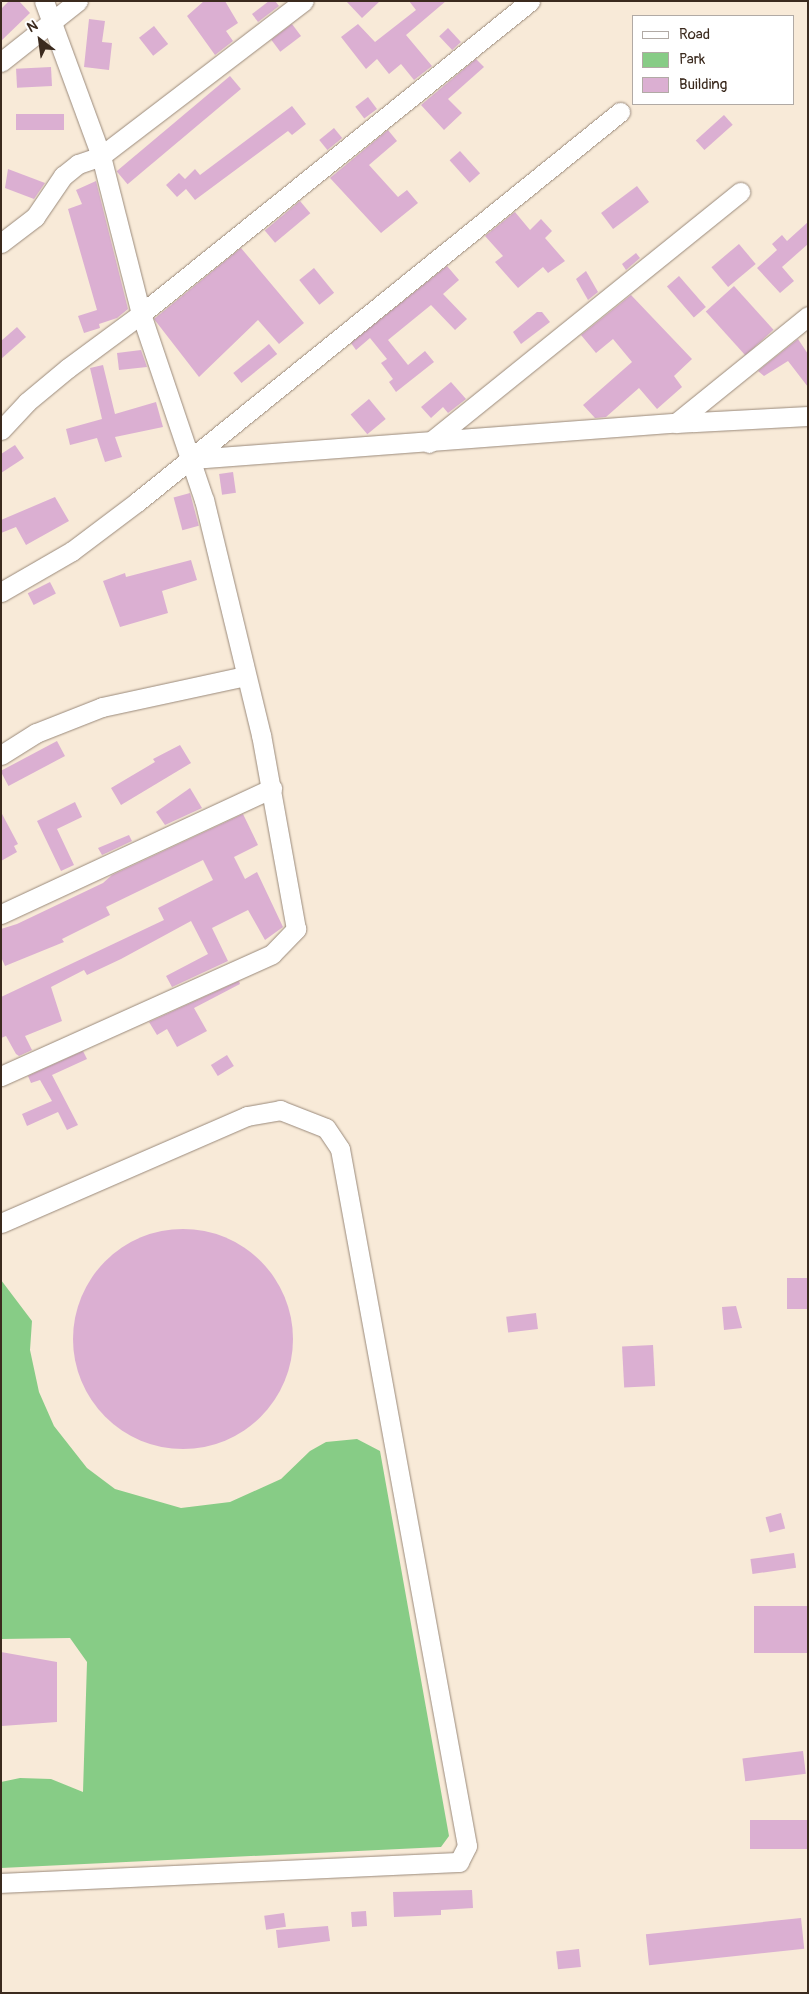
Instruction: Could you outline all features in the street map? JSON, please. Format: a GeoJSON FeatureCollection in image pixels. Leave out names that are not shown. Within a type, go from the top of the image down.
{"type":"FeatureCollection","features":[{"type":"Feature","properties":{"kind":"street"},"geometry":{"type":"LineString","coordinates":[[1,1076],[272,954],[296,929],[272,788],[192,459],[141,314],[101,156],[50,23],[44,1]]}},
{"type":"Feature","properties":{"kind":"street"},"geometry":{"type":"LineString","coordinates":[[1,62],[78,1]]}},
{"type":"Feature","properties":{"kind":"street"},"geometry":{"type":"LineString","coordinates":[[1,243],[35,217],[63,176],[78,164],[101,156],[304,1]]}},
{"type":"Feature","properties":{"kind":"street"},"geometry":{"type":"LineString","coordinates":[[1,430],[48,385],[141,314],[530,1]]}},
{"type":"Feature","properties":{"kind":"street"},"geometry":{"type":"LineString","coordinates":[[1,592],[72,551],[192,459],[620,112]]}},
{"type":"Feature","properties":{"kind":"street"},"geometry":{"type":"LineString","coordinates":[[429,443],[740,192]]}},
{"type":"Feature","properties":{"kind":"street"},"geometry":{"type":"LineString","coordinates":[[676,423],[808,316]]}},
{"type":"Feature","properties":{"kind":"street"},"geometry":{"type":"LineString","coordinates":[[192,459],[429,443],[676,423],[808,416]]}},
{"type":"Feature","properties":{"kind":"street"},"geometry":{"type":"LineString","coordinates":[[1,755],[36,733],[102,707],[245,676]]}},
{"type":"Feature","properties":{"kind":"street"},"geometry":{"type":"LineString","coordinates":[[1,914],[272,788]]}},
{"type":"Feature","properties":{"kind":"street"},"geometry":{"type":"LineString","coordinates":[[1,1223],[247,1116],[280,1110],[326,1128],[340,1148],[467,1846],[459,1862],[1,1883]]}},
{"type":"Feature","properties":{"kind":"green space"},"geometry":{"type":"Polygon","coordinates":[[[1,1280],[32,1321],[30,1350],[39,1392],[54,1426],[87,1468],[115,1489],[181,1508],[230,1502],[281,1479],[310,1451],[326,1442],[357,1439],[380,1451],[449,1836],[441,1847],[1,1868],[1,1782],[20,1778],[51,1779],[83,1792],[87,1662],[70,1638],[1,1639],[1,1280]]]}},
{"type":"Feature","properties":{"kind":"building"},"geometry":{"type":"Polygon","coordinates":[[[9,1],[19,1],[30,13],[1,41],[1,9],[9,1]]]}},
{"type":"Feature","properties":{"kind":"building"},"geometry":{"type":"Polygon","coordinates":[[[204,1],[225,1],[238,23],[226,31],[233,41],[215,55],[187,16],[204,1]]]}},
{"type":"Feature","properties":{"kind":"building"},"geometry":{"type":"Polygon","coordinates":[[[269,1],[275,1],[279,6],[258,22],[252,14],[269,1]]]}},
{"type":"Feature","properties":{"kind":"building"},"geometry":{"type":"Polygon","coordinates":[[[346,1],[380,1],[362,18],[346,1]]]}},
{"type":"Feature","properties":{"kind":"building"},"geometry":{"type":"Polygon","coordinates":[[[409,1],[446,1],[406,35],[432,66],[414,80],[401,64],[389,74],[377,59],[366,69],[341,37],[358,24],[375,42],[416,10],[409,1]]]}},
{"type":"Feature","properties":{"kind":"building"},"geometry":{"type":"Polygon","coordinates":[[[89,19],[105,21],[102,42],[112,43],[109,70],[84,67],[89,19]]]}},
{"type":"Feature","properties":{"kind":"building"},"geometry":{"type":"Polygon","coordinates":[[[292,24],[301,36],[280,52],[271,40],[292,24]]]}},
{"type":"Feature","properties":{"kind":"building"},"geometry":{"type":"Polygon","coordinates":[[[154,26],[168,44],[153,56],[139,38],[154,26]]]}},
{"type":"Feature","properties":{"kind":"building"},"geometry":{"type":"Polygon","coordinates":[[[448,28],[461,42],[452,50],[439,36],[448,28]]]}},
{"type":"Feature","properties":{"kind":"building"},"geometry":{"type":"Polygon","coordinates":[[[476,59],[484,67],[448,99],[462,113],[444,130],[421,105],[476,59]]]}},
{"type":"Feature","properties":{"kind":"building"},"geometry":{"type":"Polygon","coordinates":[[[51,67],[52,86],[17,88],[16,69],[51,67]]]}},
{"type":"Feature","properties":{"kind":"building"},"geometry":{"type":"Polygon","coordinates":[[[230,76],[241,89],[128,184],[117,171],[230,76]]]}},
{"type":"Feature","properties":{"kind":"building"},"geometry":{"type":"Polygon","coordinates":[[[368,97],[377,109],[364,119],[355,107],[368,97]]]}},
{"type":"Feature","properties":{"kind":"building"},"geometry":{"type":"Polygon","coordinates":[[[292,106],[306,124],[292,135],[288,131],[195,200],[186,189],[177,197],[166,185],[179,173],[185,179],[195,169],[200,175],[292,106]]]}},
{"type":"Feature","properties":{"kind":"building"},"geometry":{"type":"Polygon","coordinates":[[[16,114],[64,114],[64,130],[16,130],[16,114]]]}},
{"type":"Feature","properties":{"kind":"building"},"geometry":{"type":"Polygon","coordinates":[[[724,115],[733,125],[704,150],[696,140],[724,115]]]}},
{"type":"Feature","properties":{"kind":"building"},"geometry":{"type":"Polygon","coordinates":[[[334,128],[342,138],[327,150],[319,140],[334,128]]]}},
{"type":"Feature","properties":{"kind":"building"},"geometry":{"type":"Polygon","coordinates":[[[388,130],[397,141],[369,165],[398,197],[407,190],[418,203],[381,233],[330,178],[388,130]]]}},
{"type":"Feature","properties":{"kind":"building"},"geometry":{"type":"Polygon","coordinates":[[[460,151],[480,173],[470,183],[450,160],[460,151]]]}},
{"type":"Feature","properties":{"kind":"building"},"geometry":{"type":"Polygon","coordinates":[[[8,169],[45,183],[34,199],[5,188],[8,169]]]}},
{"type":"Feature","properties":{"kind":"building"},"geometry":{"type":"Polygon","coordinates":[[[96,181],[128,309],[117,318],[99,324],[100,328],[84,333],[78,316],[97,310],[68,209],[82,204],[76,190],[96,181]]]}},
{"type":"Feature","properties":{"kind":"building"},"geometry":{"type":"Polygon","coordinates":[[[637,186],[649,202],[613,229],[601,213],[637,186]]]}},
{"type":"Feature","properties":{"kind":"building"},"geometry":{"type":"Polygon","coordinates":[[[300,201],[310,213],[275,243],[265,231],[300,201]]]}},
{"type":"Feature","properties":{"kind":"building"},"geometry":{"type":"Polygon","coordinates":[[[515,212],[530,230],[541,219],[552,231],[545,238],[565,261],[548,273],[543,267],[518,288],[495,262],[503,256],[485,236],[515,212]]]}},
{"type":"Feature","properties":{"kind":"building"},"geometry":{"type":"Polygon","coordinates":[[[808,222],[808,244],[782,267],[794,281],[780,293],[757,268],[777,250],[772,244],[782,235],[787,241],[808,222]]]}},
{"type":"Feature","properties":{"kind":"building"},"geometry":{"type":"Polygon","coordinates":[[[739,244],[756,264],[728,287],[711,267],[739,244]]]}},
{"type":"Feature","properties":{"kind":"building"},"geometry":{"type":"Polygon","coordinates":[[[241,248],[304,323],[279,344],[258,320],[199,377],[154,319],[241,248]]]}},
{"type":"Feature","properties":{"kind":"building"},"geometry":{"type":"Polygon","coordinates":[[[636,253],[640,258],[626,270],[622,264],[636,253]]]}},
{"type":"Feature","properties":{"kind":"building"},"geometry":{"type":"Polygon","coordinates":[[[447,266],[459,280],[443,294],[467,319],[455,330],[431,305],[388,340],[408,365],[425,351],[434,362],[396,392],[389,382],[393,379],[381,363],[387,359],[370,338],[356,350],[351,343],[447,266]]]}},
{"type":"Feature","properties":{"kind":"building"},"geometry":{"type":"Polygon","coordinates":[[[314,268],[334,293],[319,305],[299,280],[314,268]]]}},
{"type":"Feature","properties":{"kind":"building"},"geometry":{"type":"Polygon","coordinates":[[[586,271],[598,292],[588,300],[576,279],[586,271]]]}},
{"type":"Feature","properties":{"kind":"building"},"geometry":{"type":"Polygon","coordinates":[[[679,276],[706,307],[694,317],[667,286],[679,276]]]}},
{"type":"Feature","properties":{"kind":"building"},"geometry":{"type":"Polygon","coordinates":[[[734,286],[773,330],[745,355],[706,311],[734,286]]]}},
{"type":"Feature","properties":{"kind":"building"},"geometry":{"type":"Polygon","coordinates":[[[631,295],[692,359],[674,376],[682,387],[657,409],[639,388],[606,417],[595,418],[583,405],[632,362],[613,339],[596,353],[581,335],[631,295]]]}},
{"type":"Feature","properties":{"kind":"building"},"geometry":{"type":"Polygon","coordinates":[[[537,312],[542,312],[550,322],[521,344],[513,332],[537,312]]]}},
{"type":"Feature","properties":{"kind":"building"},"geometry":{"type":"Polygon","coordinates":[[[17,327],[26,337],[1,359],[1,341],[17,327]]]}},
{"type":"Feature","properties":{"kind":"building"},"geometry":{"type":"Polygon","coordinates":[[[798,339],[808,354],[808,387],[788,361],[764,376],[758,371],[798,339]]]}},
{"type":"Feature","properties":{"kind":"building"},"geometry":{"type":"Polygon","coordinates":[[[269,344],[277,354],[241,383],[233,373],[269,344]]]}},
{"type":"Feature","properties":{"kind":"building"},"geometry":{"type":"Polygon","coordinates":[[[141,350],[147,367],[119,370],[117,353],[141,350]]]}},
{"type":"Feature","properties":{"kind":"building"},"geometry":{"type":"Polygon","coordinates":[[[103,365],[115,414],[156,402],[163,427],[115,437],[122,457],[105,462],[97,438],[70,445],[66,429],[102,419],[90,368],[103,365]]]}},
{"type":"Feature","properties":{"kind":"building"},"geometry":{"type":"Polygon","coordinates":[[[451,382],[466,399],[448,413],[443,407],[431,418],[421,407],[451,382]]]}},
{"type":"Feature","properties":{"kind":"building"},"geometry":{"type":"Polygon","coordinates":[[[369,399],[386,419],[367,434],[351,414],[369,399]]]}},
{"type":"Feature","properties":{"kind":"building"},"geometry":{"type":"Polygon","coordinates":[[[15,445],[24,458],[1,473],[1,454],[15,445]]]}},
{"type":"Feature","properties":{"kind":"building"},"geometry":{"type":"Polygon","coordinates":[[[233,472],[236,493],[222,495],[219,474],[233,472]]]}},
{"type":"Feature","properties":{"kind":"building"},"geometry":{"type":"Polygon","coordinates":[[[190,493],[199,526],[182,530],[174,497],[190,493]]]}},
{"type":"Feature","properties":{"kind":"building"},"geometry":{"type":"Polygon","coordinates":[[[55,497],[69,521],[26,545],[16,527],[1,533],[1,520],[55,497]]]}},
{"type":"Feature","properties":{"kind":"building"},"geometry":{"type":"Polygon","coordinates":[[[191,560],[197,580],[162,591],[168,613],[120,627],[103,581],[125,573],[126,577],[191,560]]]}},
{"type":"Feature","properties":{"kind":"building"},"geometry":{"type":"Polygon","coordinates":[[[50,582],[56,594],[34,605],[28,593],[50,582]]]}},
{"type":"Feature","properties":{"kind":"building"},"geometry":{"type":"Polygon","coordinates":[[[57,741],[65,756],[8,786],[1,771],[57,741]]]}},
{"type":"Feature","properties":{"kind":"building"},"geometry":{"type":"Polygon","coordinates":[[[180,745],[191,763],[121,805],[111,788],[155,762],[153,759],[180,745]]]}},
{"type":"Feature","properties":{"kind":"building"},"geometry":{"type":"Polygon","coordinates":[[[190,788],[202,808],[165,825],[156,812],[190,788]]]}},
{"type":"Feature","properties":{"kind":"building"},"geometry":{"type":"Polygon","coordinates":[[[75,802],[82,817],[57,829],[74,865],[61,871],[37,821],[75,802]]]}},
{"type":"Feature","properties":{"kind":"building"},"geometry":{"type":"Polygon","coordinates":[[[1,812],[18,844],[14,846],[17,852],[1,861],[1,812]]]}},
{"type":"Feature","properties":{"kind":"building"},"geometry":{"type":"Polygon","coordinates":[[[243,814],[258,845],[234,857],[245,879],[257,872],[283,927],[265,940],[248,910],[212,928],[228,961],[172,987],[166,976],[208,954],[191,921],[87,975],[84,970],[51,987],[62,1021],[25,1036],[32,1050],[19,1056],[16,1054],[6,1036],[1,1038],[1,997],[164,920],[158,908],[213,880],[203,860],[106,907],[110,915],[62,939],[64,942],[5,966],[1,957],[1,929],[17,924],[103,883],[112,875],[243,814]]]}},
{"type":"Feature","properties":{"kind":"building"},"geometry":{"type":"Polygon","coordinates":[[[129,835],[132,841],[102,855],[98,848],[129,835]]]}},
{"type":"Feature","properties":{"kind":"building"},"geometry":{"type":"Polygon","coordinates":[[[239,981],[240,984],[194,1008],[207,1031],[177,1047],[167,1029],[157,1035],[149,1022],[239,981]]]}},
{"type":"Feature","properties":{"kind":"building"},"geometry":{"type":"Polygon","coordinates":[[[83,1051],[87,1059],[52,1075],[78,1125],[67,1130],[58,1112],[27,1126],[22,1114],[52,1101],[40,1080],[31,1083],[28,1076],[83,1051]]]}},
{"type":"Feature","properties":{"kind":"building"},"geometry":{"type":"Polygon","coordinates":[[[227,1055],[234,1066],[218,1076],[211,1065],[227,1055]]]}},
{"type":"Feature","properties":{"kind":"building"},"geometry":{"type":"Polygon","coordinates":[[[172,1229],[194,1229],[225,1237],[244,1247],[261,1261],[275,1278],[285,1297],[291,1317],[293,1339],[291,1361],[285,1381],[275,1400],[261,1417],[244,1431],[215,1445],[194,1449],[172,1449],[151,1445],[131,1436],[113,1424],[98,1409],[86,1391],[77,1371],[73,1350],[73,1328],[77,1307],[86,1287],[98,1269],[113,1254],[131,1242],[151,1233],[172,1229]]]}},
{"type":"Feature","properties":{"kind":"building"},"geometry":{"type":"Polygon","coordinates":[[[787,1278],[808,1278],[808,1309],[787,1309],[787,1278]]]}},
{"type":"Feature","properties":{"kind":"building"},"geometry":{"type":"Polygon","coordinates":[[[736,1306],[742,1328],[724,1330],[722,1307],[736,1306]]]}},
{"type":"Feature","properties":{"kind":"building"},"geometry":{"type":"Polygon","coordinates":[[[536,1313],[538,1329],[508,1333],[506,1317],[536,1313]]]}},
{"type":"Feature","properties":{"kind":"building"},"geometry":{"type":"Polygon","coordinates":[[[653,1345],[655,1386],[624,1388],[622,1347],[653,1345]]]}},
{"type":"Feature","properties":{"kind":"building"},"geometry":{"type":"Polygon","coordinates":[[[781,1513],[785,1528],[770,1533],[766,1517],[781,1513]]]}},
{"type":"Feature","properties":{"kind":"building"},"geometry":{"type":"Polygon","coordinates":[[[794,1553],[796,1568],[753,1574],[750,1559],[794,1553]]]}},
{"type":"Feature","properties":{"kind":"building"},"geometry":{"type":"Polygon","coordinates":[[[754,1606],[808,1606],[808,1653],[754,1653],[754,1606]]]}},
{"type":"Feature","properties":{"kind":"building"},"geometry":{"type":"Polygon","coordinates":[[[1,1652],[57,1662],[57,1722],[2,1726],[1,1652]]]}},
{"type":"Feature","properties":{"kind":"building"},"geometry":{"type":"Polygon","coordinates":[[[803,1751],[806,1774],[745,1781],[742,1758],[803,1751]]]}},
{"type":"Feature","properties":{"kind":"building"},"geometry":{"type":"Polygon","coordinates":[[[750,1820],[808,1820],[808,1849],[750,1849],[750,1820]]]}},
{"type":"Feature","properties":{"kind":"building"},"geometry":{"type":"Polygon","coordinates":[[[472,1890],[473,1908],[441,1910],[441,1915],[394,1917],[393,1892],[472,1890]]]}},
{"type":"Feature","properties":{"kind":"building"},"geometry":{"type":"Polygon","coordinates":[[[366,1911],[367,1926],[352,1927],[351,1912],[366,1911]]]}},
{"type":"Feature","properties":{"kind":"building"},"geometry":{"type":"Polygon","coordinates":[[[284,1913],[286,1927],[266,1930],[264,1916],[284,1913]]]}},
{"type":"Feature","properties":{"kind":"building"},"geometry":{"type":"Polygon","coordinates":[[[801,1918],[804,1949],[649,1965],[646,1934],[801,1918]]]}},
{"type":"Feature","properties":{"kind":"building"},"geometry":{"type":"Polygon","coordinates":[[[328,1926],[330,1941],[278,1948],[276,1930],[328,1926]]]}},
{"type":"Feature","properties":{"kind":"building"},"geometry":{"type":"Polygon","coordinates":[[[579,1949],[581,1967],[558,1969],[556,1951],[579,1949]]]}}]}
